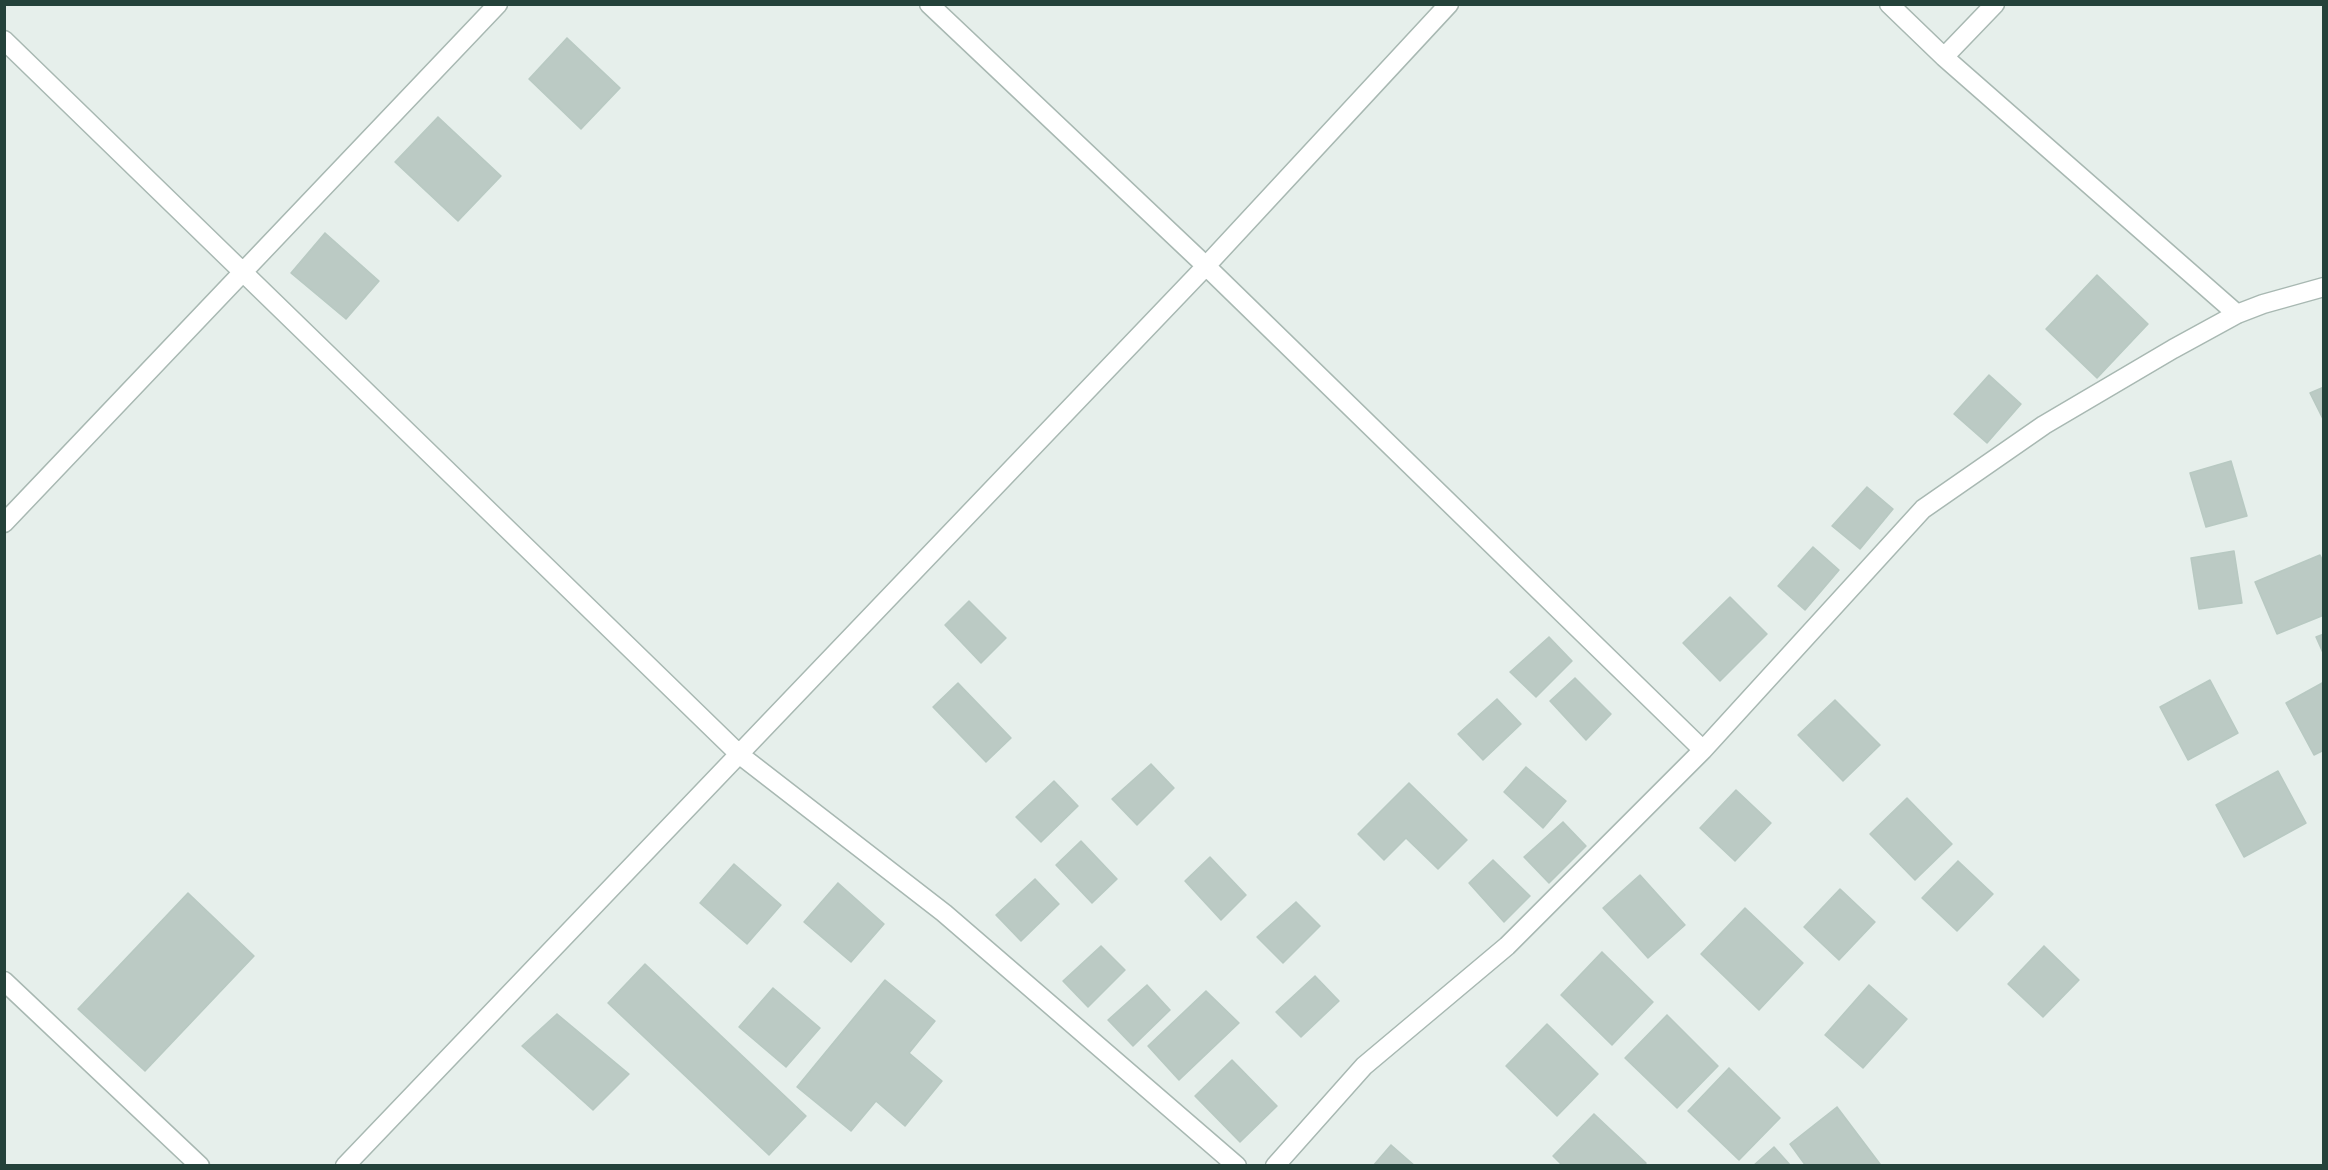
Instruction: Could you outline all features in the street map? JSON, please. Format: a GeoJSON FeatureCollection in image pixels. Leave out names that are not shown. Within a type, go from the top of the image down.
{"type":"FeatureCollection","features":[{"type":"Feature","properties":{"kind":"street"},"geometry":{"type":"LineString","coordinates":[[4,523],[498,4]]}},
{"type":"Feature","properties":{"kind":"street"},"geometry":{"type":"LineString","coordinates":[[929,4],[1206,266],[1703,750]]}},
{"type":"Feature","properties":{"kind":"street"},"geometry":{"type":"LineString","coordinates":[[345,1166],[1206,266],[1449,4]]}},
{"type":"Feature","properties":{"kind":"street"},"geometry":{"type":"LineString","coordinates":[[1889,4],[1944,57],[2237,314]]}},
{"type":"Feature","properties":{"kind":"street"},"geometry":{"type":"LineString","coordinates":[[1944,57],[1995,4]]}},
{"type":"Feature","properties":{"kind":"street"},"geometry":{"type":"LineString","coordinates":[[4,39],[740,755],[944,913],[1237,1166]]}},
{"type":"Feature","properties":{"kind":"street"},"geometry":{"type":"LineString","coordinates":[[1275,1166],[1364,1066],[1507,946],[1703,750],[1923,509],[2044,425],[2173,349],[2237,314],[2263,304],[2324,287]]}},
{"type":"Feature","properties":{"kind":"street"},"geometry":{"type":"LineString","coordinates":[[4,981],[200,1166]]}},
{"type":"Feature","properties":{"kind":"building"},"geometry":{"type":"Polygon","coordinates":[[[567,38],[620,88],[581,129],[529,79],[567,38]]]}},
{"type":"Feature","properties":{"kind":"building"},"geometry":{"type":"Polygon","coordinates":[[[438,117],[501,176],[458,221],[395,162],[438,117]]]}},
{"type":"Feature","properties":{"kind":"building"},"geometry":{"type":"Polygon","coordinates":[[[325,233],[379,281],[346,319],[291,273],[325,233]]]}},
{"type":"Feature","properties":{"kind":"building"},"geometry":{"type":"Polygon","coordinates":[[[2097,275],[2148,324],[2097,378],[2046,329],[2097,275]]]}},
{"type":"Feature","properties":{"kind":"building"},"geometry":{"type":"Polygon","coordinates":[[[1989,375],[2021,404],[1987,443],[1954,414],[1989,375]]]}},
{"type":"Feature","properties":{"kind":"building"},"geometry":{"type":"Polygon","coordinates":[[[2324,387],[2324,421],[2310,393],[2324,387]]]}},
{"type":"Feature","properties":{"kind":"building"},"geometry":{"type":"Polygon","coordinates":[[[2231,461],[2247,516],[2206,527],[2190,473],[2231,461]]]}},
{"type":"Feature","properties":{"kind":"building"},"geometry":{"type":"Polygon","coordinates":[[[1867,487],[1893,509],[1860,549],[1832,526],[1867,487]]]}},
{"type":"Feature","properties":{"kind":"building"},"geometry":{"type":"Polygon","coordinates":[[[1813,547],[1839,570],[1805,610],[1778,586],[1813,547]]]}},
{"type":"Feature","properties":{"kind":"building"},"geometry":{"type":"Polygon","coordinates":[[[2234,551],[2242,603],[2199,609],[2191,558],[2234,551]]]}},
{"type":"Feature","properties":{"kind":"building"},"geometry":{"type":"Polygon","coordinates":[[[2320,555],[2324,564],[2324,615],[2277,634],[2255,582],[2320,555]]]}},
{"type":"Feature","properties":{"kind":"building"},"geometry":{"type":"Polygon","coordinates":[[[1730,597],[1767,634],[1720,681],[1683,643],[1730,597]]]}},
{"type":"Feature","properties":{"kind":"building"},"geometry":{"type":"Polygon","coordinates":[[[969,601],[1006,638],[981,663],[945,625],[969,601]]]}},
{"type":"Feature","properties":{"kind":"building"},"geometry":{"type":"Polygon","coordinates":[[[2324,634],[2324,655],[2316,637],[2324,634]]]}},
{"type":"Feature","properties":{"kind":"building"},"geometry":{"type":"Polygon","coordinates":[[[1549,637],[1572,661],[1536,697],[1510,672],[1549,637]]]}},
{"type":"Feature","properties":{"kind":"building"},"geometry":{"type":"Polygon","coordinates":[[[1575,678],[1611,714],[1586,740],[1550,701],[1575,678]]]}},
{"type":"Feature","properties":{"kind":"building"},"geometry":{"type":"Polygon","coordinates":[[[2210,680],[2238,733],[2188,760],[2160,707],[2210,680]]]}},
{"type":"Feature","properties":{"kind":"building"},"geometry":{"type":"Polygon","coordinates":[[[2324,682],[2324,750],[2314,755],[2286,703],[2324,682]]]}},
{"type":"Feature","properties":{"kind":"building"},"geometry":{"type":"Polygon","coordinates":[[[958,683],[1011,738],[986,762],[933,707],[958,683]]]}},
{"type":"Feature","properties":{"kind":"building"},"geometry":{"type":"Polygon","coordinates":[[[1497,699],[1521,724],[1483,760],[1458,734],[1497,699]]]}},
{"type":"Feature","properties":{"kind":"building"},"geometry":{"type":"Polygon","coordinates":[[[1835,700],[1880,745],[1843,781],[1798,735],[1835,700]]]}},
{"type":"Feature","properties":{"kind":"building"},"geometry":{"type":"Polygon","coordinates":[[[1151,764],[1174,788],[1137,825],[1112,799],[1151,764]]]}},
{"type":"Feature","properties":{"kind":"building"},"geometry":{"type":"Polygon","coordinates":[[[1526,767],[1566,801],[1543,828],[1504,792],[1526,767]]]}},
{"type":"Feature","properties":{"kind":"building"},"geometry":{"type":"Polygon","coordinates":[[[2278,771],[2306,823],[2244,857],[2216,805],[2278,771]]]}},
{"type":"Feature","properties":{"kind":"building"},"geometry":{"type":"Polygon","coordinates":[[[1054,781],[1078,806],[1041,842],[1016,817],[1054,781]]]}},
{"type":"Feature","properties":{"kind":"building"},"geometry":{"type":"Polygon","coordinates":[[[1409,783],[1467,840],[1438,869],[1406,838],[1384,860],[1358,834],[1409,783]]]}},
{"type":"Feature","properties":{"kind":"building"},"geometry":{"type":"Polygon","coordinates":[[[1736,790],[1771,823],[1735,861],[1700,828],[1736,790]]]}},
{"type":"Feature","properties":{"kind":"building"},"geometry":{"type":"Polygon","coordinates":[[[1907,798],[1952,844],[1915,880],[1870,834],[1907,798]]]}},
{"type":"Feature","properties":{"kind":"building"},"geometry":{"type":"Polygon","coordinates":[[[1563,822],[1586,846],[1549,883],[1524,857],[1563,822]]]}},
{"type":"Feature","properties":{"kind":"building"},"geometry":{"type":"Polygon","coordinates":[[[1081,841],[1117,879],[1092,903],[1056,865],[1081,841]]]}},
{"type":"Feature","properties":{"kind":"building"},"geometry":{"type":"Polygon","coordinates":[[[1210,857],[1246,895],[1221,920],[1185,881],[1210,857]]]}},
{"type":"Feature","properties":{"kind":"building"},"geometry":{"type":"Polygon","coordinates":[[[1493,860],[1530,896],[1504,922],[1469,883],[1493,860]]]}},
{"type":"Feature","properties":{"kind":"building"},"geometry":{"type":"Polygon","coordinates":[[[1958,861],[1993,894],[1957,931],[1922,898],[1958,861]]]}},
{"type":"Feature","properties":{"kind":"building"},"geometry":{"type":"Polygon","coordinates":[[[734,864],[781,905],[747,944],[700,903],[734,864]]]}},
{"type":"Feature","properties":{"kind":"building"},"geometry":{"type":"Polygon","coordinates":[[[1640,875],[1685,925],[1648,958],[1603,908],[1640,875]]]}},
{"type":"Feature","properties":{"kind":"building"},"geometry":{"type":"Polygon","coordinates":[[[1035,879],[1059,904],[1021,941],[996,915],[1035,879]]]}},
{"type":"Feature","properties":{"kind":"building"},"geometry":{"type":"Polygon","coordinates":[[[838,883],[884,924],[851,962],[804,922],[838,883]]]}},
{"type":"Feature","properties":{"kind":"building"},"geometry":{"type":"Polygon","coordinates":[[[1840,889],[1875,922],[1839,960],[1804,927],[1840,889]]]}},
{"type":"Feature","properties":{"kind":"building"},"geometry":{"type":"Polygon","coordinates":[[[188,893],[254,956],[145,1071],[78,1009],[188,893]]]}},
{"type":"Feature","properties":{"kind":"building"},"geometry":{"type":"Polygon","coordinates":[[[1296,902],[1320,926],[1283,963],[1257,937],[1296,902]]]}},
{"type":"Feature","properties":{"kind":"building"},"geometry":{"type":"Polygon","coordinates":[[[1745,908],[1803,963],[1759,1010],[1701,954],[1745,908]]]}},
{"type":"Feature","properties":{"kind":"building"},"geometry":{"type":"Polygon","coordinates":[[[1101,946],[1125,970],[1088,1007],[1063,981],[1101,946]]]}},
{"type":"Feature","properties":{"kind":"building"},"geometry":{"type":"Polygon","coordinates":[[[2044,946],[2079,980],[2043,1017],[2008,984],[2044,946]]]}},
{"type":"Feature","properties":{"kind":"building"},"geometry":{"type":"Polygon","coordinates":[[[1602,952],[1653,1002],[1612,1045],[1561,995],[1602,952]]]}},
{"type":"Feature","properties":{"kind":"building"},"geometry":{"type":"Polygon","coordinates":[[[645,964],[806,1116],[769,1155],[608,1003],[645,964]]]}},
{"type":"Feature","properties":{"kind":"building"},"geometry":{"type":"Polygon","coordinates":[[[1315,976],[1339,1001],[1301,1037],[1276,1012],[1315,976]]]}},
{"type":"Feature","properties":{"kind":"building"},"geometry":{"type":"Polygon","coordinates":[[[885,980],[935,1021],[909,1053],[942,1081],[905,1126],[876,1101],[851,1131],[797,1087],[885,980]]]}},
{"type":"Feature","properties":{"kind":"building"},"geometry":{"type":"Polygon","coordinates":[[[1147,985],[1170,1010],[1133,1046],[1108,1020],[1147,985]]]}},
{"type":"Feature","properties":{"kind":"building"},"geometry":{"type":"Polygon","coordinates":[[[1869,985],[1907,1019],[1863,1068],[1825,1035],[1869,985]]]}},
{"type":"Feature","properties":{"kind":"building"},"geometry":{"type":"Polygon","coordinates":[[[773,988],[820,1028],[786,1067],[739,1027],[773,988]]]}},
{"type":"Feature","properties":{"kind":"building"},"geometry":{"type":"Polygon","coordinates":[[[1206,991],[1239,1023],[1179,1080],[1148,1046],[1206,991]]]}},
{"type":"Feature","properties":{"kind":"building"},"geometry":{"type":"Polygon","coordinates":[[[557,1014],[629,1074],[593,1110],[522,1046],[557,1014]]]}},
{"type":"Feature","properties":{"kind":"building"},"geometry":{"type":"Polygon","coordinates":[[[1667,1015],[1718,1066],[1677,1108],[1625,1058],[1667,1015]]]}},
{"type":"Feature","properties":{"kind":"building"},"geometry":{"type":"Polygon","coordinates":[[[1547,1024],[1598,1074],[1557,1116],[1506,1066],[1547,1024]]]}},
{"type":"Feature","properties":{"kind":"building"},"geometry":{"type":"Polygon","coordinates":[[[1232,1060],[1277,1106],[1240,1142],[1195,1096],[1232,1060]]]}},
{"type":"Feature","properties":{"kind":"building"},"geometry":{"type":"Polygon","coordinates":[[[1729,1068],[1780,1118],[1739,1160],[1688,1111],[1729,1068]]]}},
{"type":"Feature","properties":{"kind":"building"},"geometry":{"type":"Polygon","coordinates":[[[1837,1107],[1880,1164],[1878,1166],[1806,1166],[1790,1144],[1837,1107]]]}},
{"type":"Feature","properties":{"kind":"building"},"geometry":{"type":"Polygon","coordinates":[[[1594,1114],[1646,1163],[1644,1166],[1563,1166],[1553,1156],[1594,1114]]]}},
{"type":"Feature","properties":{"kind":"building"},"geometry":{"type":"Polygon","coordinates":[[[1391,1145],[1415,1166],[1373,1166],[1391,1145]]]}},
{"type":"Feature","properties":{"kind":"building"},"geometry":{"type":"Polygon","coordinates":[[[1774,1147],[1791,1166],[1753,1166],[1774,1147]]]}}]}
